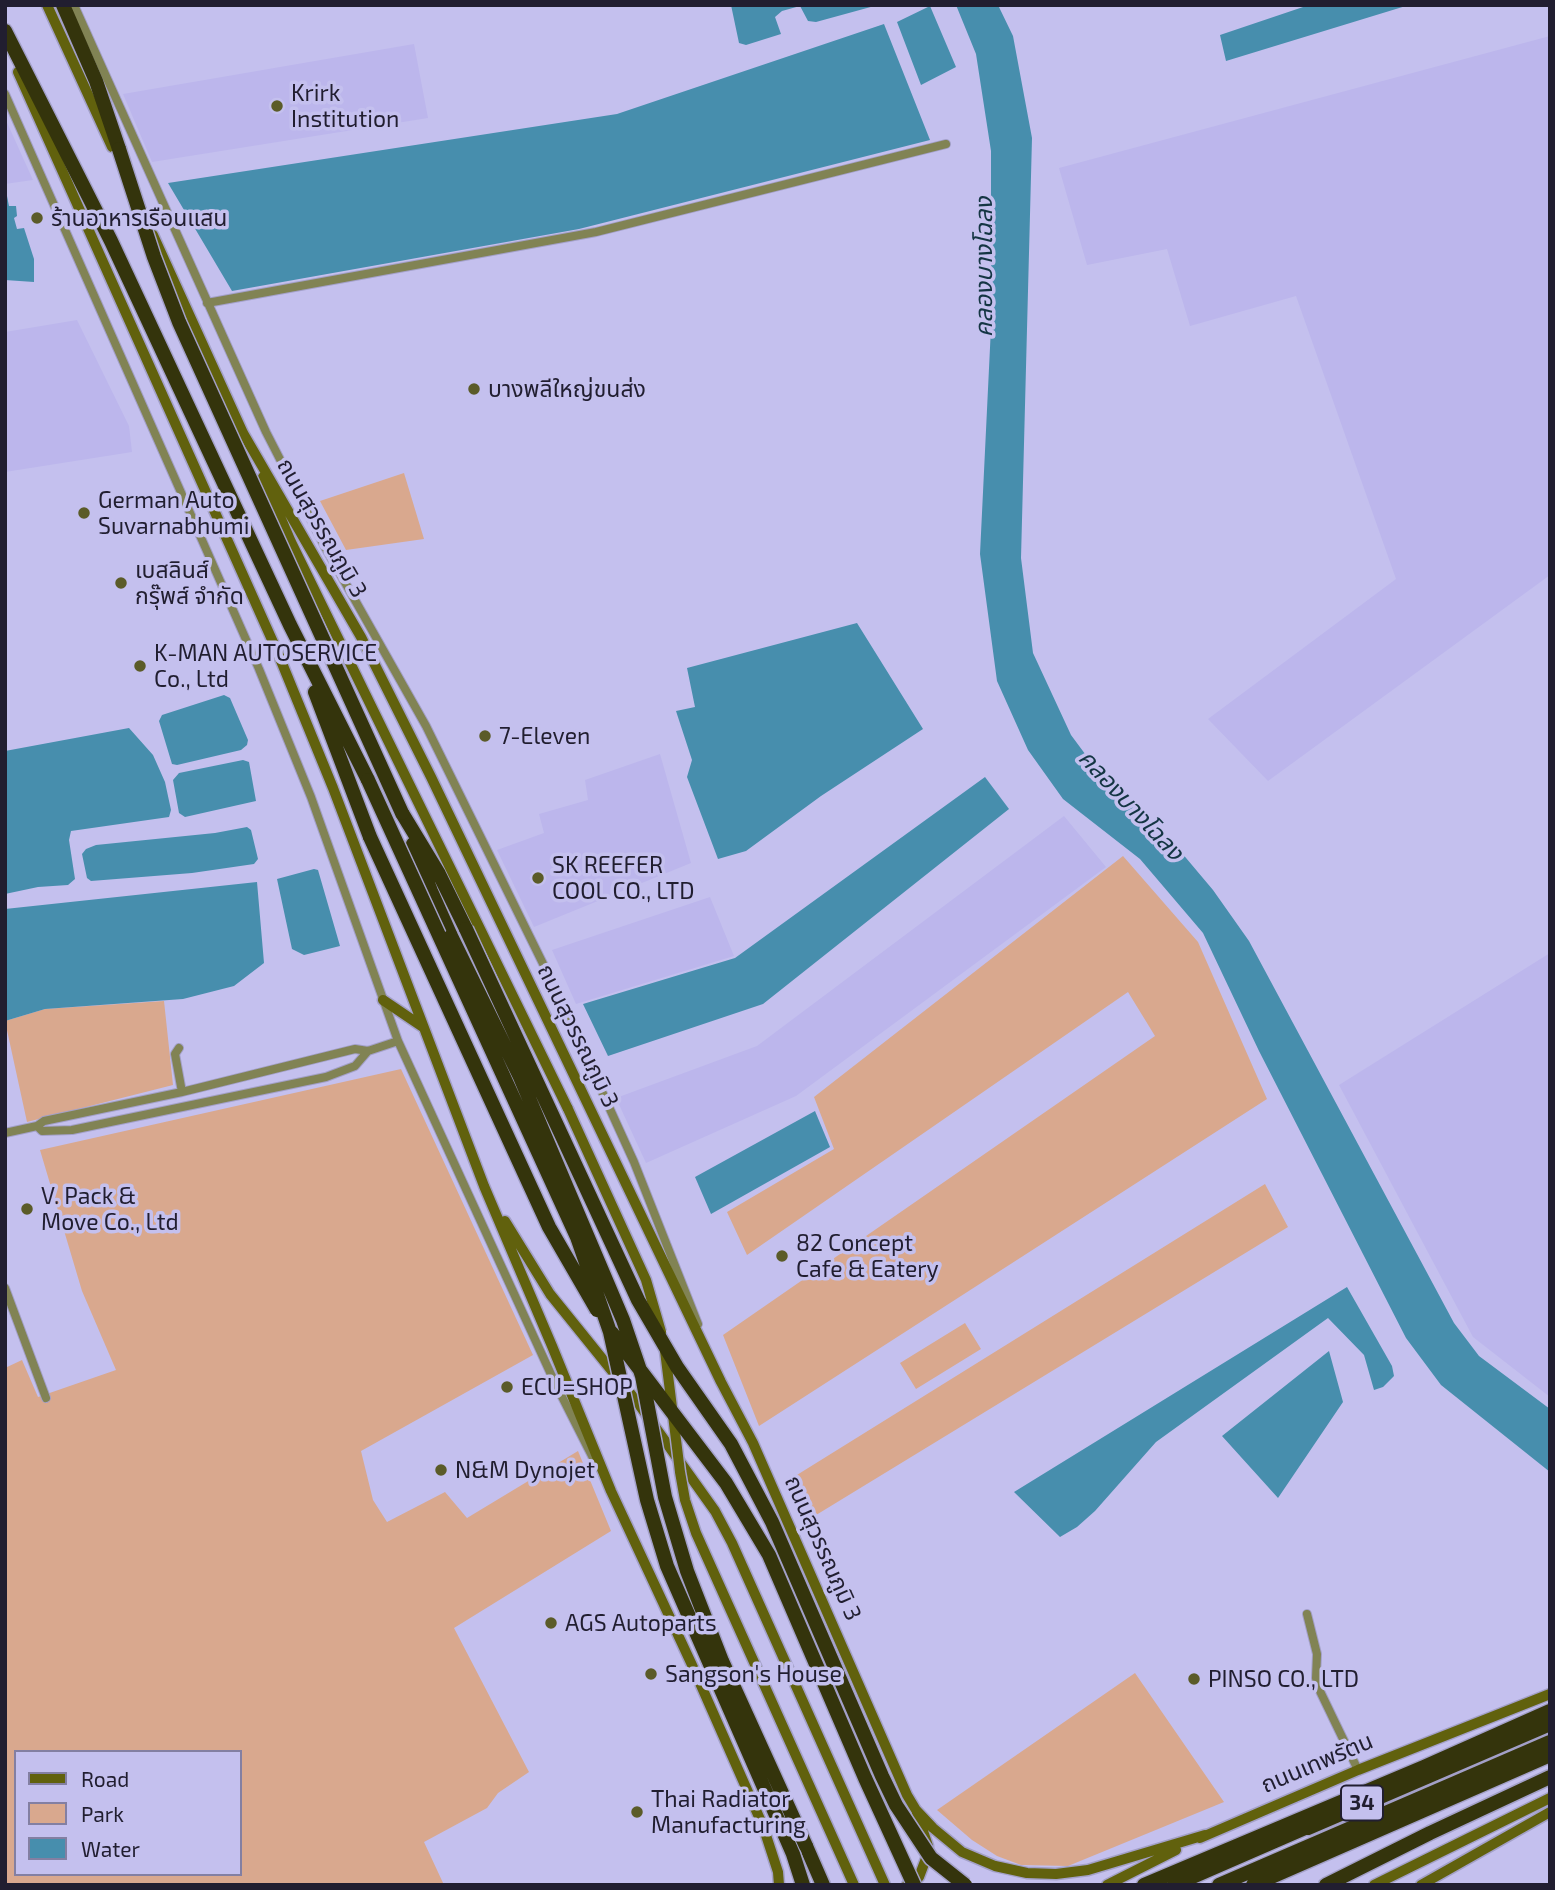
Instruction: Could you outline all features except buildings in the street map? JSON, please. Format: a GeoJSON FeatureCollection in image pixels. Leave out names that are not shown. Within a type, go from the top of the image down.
{"type":"FeatureCollection","features":[{"type":"Feature","properties":{"kind":"highway"},"geometry":{"type":"LineString","coordinates":[[63,5],[104,101],[154,257],[178,322],[402,813],[435,901],[520,1077],[623,1320],[642,1376],[665,1497],[687,1571],[722,1661],[823,1885]]}},
{"type":"Feature","properties":{"kind":"highway"},"geometry":{"type":"LineString","coordinates":[[5,31],[110,241],[290,625],[374,793],[577,1237],[610,1332],[647,1500],[667,1566],[793,1854],[803,1885]]}},
{"type":"Feature","properties":{"kind":"highway"},"geometry":{"type":"LineString","coordinates":[[290,625],[370,837],[549,1227],[584,1290],[616,1338],[696,1443],[750,1520],[784,1586],[865,1778],[914,1885]]}},
{"type":"Feature","properties":{"kind":"highway"},"geometry":{"type":"LineString","coordinates":[[402,813],[439,874],[466,929],[638,1300],[677,1367],[731,1444],[762,1502],[896,1805],[931,1857],[965,1885]]}},
{"type":"Feature","properties":{"kind":"highway"},"geometry":{"type":"LineString","coordinates":[[1144,1885],[1550,1711]]}},
{"type":"Feature","properties":{"kind":"highway","name":"34"},"geometry":{"type":"LineString","coordinates":[[1174,1885],[1550,1722]]}},
{"type":"Feature","properties":{"kind":"highway"},"geometry":{"type":"LineString","coordinates":[[1219,1885],[1550,1742]]}},
{"type":"Feature","properties":{"kind":"highway","name":"34"},"geometry":{"type":"LineString","coordinates":[[1253,1885],[1550,1755]]}},
{"type":"Feature","properties":{"kind":"highway"},"geometry":{"type":"LineString","coordinates":[[1326,1885],[1550,1777]]}},
{"type":"Feature","properties":{"kind":"main road","name":"ถนนสุวรรณภูมิ 3"},"geometry":{"type":"LineString","coordinates":[[47,5],[243,433],[327,576],[393,701],[776,1491],[792,1537],[916,1811],[962,1852],[995,1866],[1027,1873],[1056,1874],[1088,1870],[1205,1835]]}},
{"type":"Feature","properties":{"kind":"main road"},"geometry":{"type":"LineString","coordinates":[[5,43],[277,651],[333,788],[484,1186],[611,1491],[692,1665],[757,1814],[778,1872],[786,1885]]}},
{"type":"Feature","properties":{"kind":"main road"},"geometry":{"type":"LineString","coordinates":[[243,433],[291,542],[568,1109],[646,1280],[663,1339],[676,1424],[680,1472],[685,1500],[696,1533],[854,1885]]}},
{"type":"Feature","properties":{"kind":"main road"},"geometry":{"type":"LineString","coordinates":[[383,1000],[423,1027]]}},
{"type":"Feature","properties":{"kind":"main road"},"geometry":{"type":"LineString","coordinates":[[484,1186],[550,1294],[638,1403],[715,1511],[732,1543],[885,1885]]}},
{"type":"Feature","properties":{"kind":"main road","name":"ถนนเทพรัตน"},"geometry":{"type":"LineString","coordinates":[[1107,1885],[1205,1835],[1358,1770],[1550,1695]]}},
{"type":"Feature","properties":{"kind":"main road"},"geometry":{"type":"LineString","coordinates":[[1374,1885],[1550,1798]]}},
{"type":"Feature","properties":{"kind":"main road"},"geometry":{"type":"LineString","coordinates":[[907,1885],[919,1877],[927,1856],[928,1846],[916,1811]]}},
{"type":"Feature","properties":{"kind":"main road"},"geometry":{"type":"LineString","coordinates":[[1421,1885],[1550,1812]]}},
{"type":"Feature","properties":{"kind":"main road"},"geometry":{"type":"LineString","coordinates":[[778,1872],[779,1885]]}},
{"type":"Feature","properties":{"kind":"street"},"geometry":{"type":"LineString","coordinates":[[74,5],[266,432],[325,547],[426,726],[553,984],[634,1162],[721,1382]]}},
{"type":"Feature","properties":{"kind":"street"},"geometry":{"type":"LineString","coordinates":[[5,94],[259,669],[311,797],[398,1041],[568,1411],[611,1491]]}},
{"type":"Feature","properties":{"kind":"street"},"geometry":{"type":"LineString","coordinates":[[207,303],[596,232],[946,144]]}},
{"type":"Feature","properties":{"kind":"street"},"geometry":{"type":"LineString","coordinates":[[5,1133],[37,1126],[44,1121],[355,1049],[368,1051],[398,1041]]}},
{"type":"Feature","properties":{"kind":"street"},"geometry":{"type":"LineString","coordinates":[[179,1048],[174,1054],[182,1091]]}},
{"type":"Feature","properties":{"kind":"street"},"geometry":{"type":"LineString","coordinates":[[37,1126],[43,1131],[72,1130],[326,1077],[355,1066],[368,1051]]}},
{"type":"Feature","properties":{"kind":"street"},"geometry":{"type":"LineString","coordinates":[[5,1288],[46,1398]]}},
{"type":"Feature","properties":{"kind":"street"},"geometry":{"type":"LineString","coordinates":[[1307,1614],[1317,1654],[1318,1687],[1358,1770]]}},
{"type":"Feature","properties":{"kind":"shaded area"},"geometry":{"type":"Polygon","coordinates":[[[1550,36],[1550,575],[1268,781],[1208,719],[1396,579],[1296,296],[1190,326],[1167,249],[1087,265],[1059,168],[1550,36]]]}},
{"type":"Feature","properties":{"kind":"shaded area","name":"Krirk Institution"},"geometry":{"type":"Polygon","coordinates":[[[414,44],[428,118],[152,162],[123,94],[414,44]]]}},
{"type":"Feature","properties":{"kind":"shaded area"},"geometry":{"type":"Polygon","coordinates":[[[5,118],[33,180],[5,184],[5,118]]]}},
{"type":"Feature","properties":{"kind":"shaded area"},"geometry":{"type":"Polygon","coordinates":[[[77,320],[129,426],[132,452],[5,472],[5,332],[77,320]]]}},
{"type":"Feature","properties":{"kind":"shaded area"},"geometry":{"type":"Polygon","coordinates":[[[660,754],[691,863],[534,927],[497,850],[544,833],[539,814],[588,800],[585,780],[660,754]]]}},
{"type":"Feature","properties":{"kind":"shaded area"},"geometry":{"type":"Polygon","coordinates":[[[1064,816],[1106,867],[796,1096],[646,1163],[616,1098],[757,1046],[1064,816]]]}},
{"type":"Feature","properties":{"kind":"shaded area"},"geometry":{"type":"Polygon","coordinates":[[[710,897],[734,956],[576,1004],[552,950],[710,897]]]}},
{"type":"Feature","properties":{"kind":"shaded area"},"geometry":{"type":"Polygon","coordinates":[[[1550,953],[1550,1397],[1473,1337],[1339,1085],[1550,953]]]}},
{"type":"Feature","properties":{"kind":"green space"},"geometry":{"type":"Polygon","coordinates":[[[404,473],[424,539],[346,550],[320,501],[404,473]]]}},
{"type":"Feature","properties":{"kind":"green space"},"geometry":{"type":"Polygon","coordinates":[[[1123,856],[1198,942],[1267,1099],[759,1426],[723,1335],[1155,1036],[1128,992],[747,1255],[727,1212],[834,1149],[814,1097],[1123,856]]]}},
{"type":"Feature","properties":{"kind":"green space"},"geometry":{"type":"Polygon","coordinates":[[[164,1001],[173,1085],[27,1122],[5,1021],[45,1009],[164,1001]]]}},
{"type":"Feature","properties":{"kind":"green space"},"geometry":{"type":"Polygon","coordinates":[[[401,1069],[533,1355],[361,1451],[373,1500],[387,1522],[445,1492],[467,1518],[578,1451],[611,1531],[454,1628],[529,1772],[498,1793],[487,1808],[424,1842],[444,1885],[5,1885],[5,1368],[22,1360],[38,1397],[116,1370],[82,1291],[40,1150],[401,1069]]]}},
{"type":"Feature","properties":{"kind":"green space"},"geometry":{"type":"Polygon","coordinates":[[[1265,1184],[1288,1227],[803,1523],[784,1483],[1265,1184]]]}},
{"type":"Feature","properties":{"kind":"green space"},"geometry":{"type":"Polygon","coordinates":[[[965,1323],[981,1349],[916,1389],[900,1363],[965,1323]]]}},
{"type":"Feature","properties":{"kind":"green space"},"geometry":{"type":"Polygon","coordinates":[[[1135,1673],[1224,1802],[1068,1866],[1021,1865],[997,1856],[972,1840],[937,1810],[1135,1673]]]}},
{"type":"Feature","properties":{"kind":"water"},"geometry":{"type":"Polygon","coordinates":[[[731,5],[878,5],[816,22],[808,21],[800,6],[782,11],[775,17],[781,34],[746,45],[739,43],[731,5]]]}},
{"type":"Feature","properties":{"kind":"water","name":"คลองบางโฉลง"},"geometry":{"type":"Polygon","coordinates":[[[956,5],[998,5],[1013,36],[1032,138],[1021,558],[1033,653],[1071,735],[1094,766],[1165,833],[1213,890],[1249,941],[1454,1323],[1479,1356],[1550,1409],[1550,1472],[1441,1385],[1406,1338],[1259,1051],[1203,933],[1140,859],[1063,799],[1028,750],[997,681],[980,554],[991,327],[991,151],[976,54],[956,5]]]}},
{"type":"Feature","properties":{"kind":"water"},"geometry":{"type":"Polygon","coordinates":[[[1309,5],[1409,5],[1226,61],[1220,35],[1309,5]]]}},
{"type":"Feature","properties":{"kind":"water"},"geometry":{"type":"Polygon","coordinates":[[[930,6],[956,67],[921,85],[897,22],[930,6]]]}},
{"type":"Feature","properties":{"kind":"water"},"geometry":{"type":"Polygon","coordinates":[[[884,24],[930,140],[579,229],[232,291],[168,183],[617,114],[884,24]]]}},
{"type":"Feature","properties":{"kind":"water"},"geometry":{"type":"Polygon","coordinates":[[[5,196],[9,206],[16,206],[17,216],[14,218],[17,229],[24,228],[34,259],[34,282],[5,280],[5,196]]]}},
{"type":"Feature","properties":{"kind":"water"},"geometry":{"type":"Polygon","coordinates":[[[857,623],[923,729],[821,796],[746,851],[718,859],[687,777],[692,760],[676,711],[695,707],[687,668],[857,623]]]}},
{"type":"Feature","properties":{"kind":"water"},"geometry":{"type":"Polygon","coordinates":[[[224,695],[230,698],[248,740],[247,745],[241,750],[172,764],[159,721],[162,715],[224,695]]]}},
{"type":"Feature","properties":{"kind":"water"},"geometry":{"type":"Polygon","coordinates":[[[129,728],[153,755],[165,782],[171,810],[169,817],[71,831],[69,840],[75,879],[68,885],[38,887],[5,894],[5,751],[129,728]]]}},
{"type":"Feature","properties":{"kind":"water"},"geometry":{"type":"Polygon","coordinates":[[[243,760],[249,762],[256,801],[185,817],[179,813],[173,780],[179,773],[243,760]]]}},
{"type":"Feature","properties":{"kind":"water"},"geometry":{"type":"Polygon","coordinates":[[[985,777],[1009,809],[763,1004],[608,1056],[583,1004],[735,958],[985,777]]]}},
{"type":"Feature","properties":{"kind":"water"},"geometry":{"type":"Polygon","coordinates":[[[247,827],[251,830],[258,859],[254,864],[192,873],[91,881],[87,878],[82,854],[96,845],[215,833],[247,827]]]}},
{"type":"Feature","properties":{"kind":"water"},"geometry":{"type":"Polygon","coordinates":[[[318,870],[340,946],[304,955],[292,949],[277,879],[318,870]]]}},
{"type":"Feature","properties":{"kind":"water"},"geometry":{"type":"Polygon","coordinates":[[[257,882],[264,963],[234,986],[183,999],[45,1009],[5,1021],[5,909],[257,882]]]}},
{"type":"Feature","properties":{"kind":"water"},"geometry":{"type":"Polygon","coordinates":[[[815,1111],[830,1147],[711,1214],[695,1177],[815,1111]]]}},
{"type":"Feature","properties":{"kind":"water"},"geometry":{"type":"Polygon","coordinates":[[[1347,1287],[1392,1366],[1394,1376],[1383,1387],[1374,1390],[1364,1355],[1328,1318],[1156,1442],[1095,1511],[1077,1527],[1060,1537],[1014,1492],[1347,1287]]]}},
{"type":"Feature","properties":{"kind":"water"},"geometry":{"type":"Polygon","coordinates":[[[1329,1351],[1343,1402],[1278,1498],[1222,1436],[1329,1351]]]}},
{"type":"Feature","properties":{"kind":"place","name":"Krirk Institution"},"geometry":{"type":"Point","coordinates":[277,106]}},
{"type":"Feature","properties":{"kind":"place","name":"ร้านอาหารเรือนแสน"},"geometry":{"type":"Point","coordinates":[37,218]}},
{"type":"Feature","properties":{"kind":"place","name":"บางพลีใหญ่ขนส่ง"},"geometry":{"type":"Point","coordinates":[474,389]}},
{"type":"Feature","properties":{"kind":"place","name":"German Auto Suvarnabhumi"},"geometry":{"type":"Point","coordinates":[84,513]}},
{"type":"Feature","properties":{"kind":"place","name":"เบสลินส์ กรุ๊พส์ จำกัด"},"geometry":{"type":"Point","coordinates":[121,583]}},
{"type":"Feature","properties":{"kind":"place","name":"K-MAN AUTOSERVICE Co., Ltd"},"geometry":{"type":"Point","coordinates":[140,666]}},
{"type":"Feature","properties":{"kind":"place","name":"7-Eleven"},"geometry":{"type":"Point","coordinates":[485,736]}},
{"type":"Feature","properties":{"kind":"place","name":"SK REEFER COOL CO., LTD"},"geometry":{"type":"Point","coordinates":[538,878]}},
{"type":"Feature","properties":{"kind":"place","name":"V. Pack & Move Co., Ltd"},"geometry":{"type":"Point","coordinates":[27,1209]}},
{"type":"Feature","properties":{"kind":"place","name":"82 Concept Cafe & Eatery"},"geometry":{"type":"Point","coordinates":[782,1256]}},
{"type":"Feature","properties":{"kind":"place","name":"ECU=SHOP"},"geometry":{"type":"Point","coordinates":[507,1387]}},
{"type":"Feature","properties":{"kind":"place","name":"N&M Dynojet"},"geometry":{"type":"Point","coordinates":[441,1470]}},
{"type":"Feature","properties":{"kind":"place","name":"AGS Autoparts"},"geometry":{"type":"Point","coordinates":[551,1623]}},
{"type":"Feature","properties":{"kind":"place","name":"Sangson's House"},"geometry":{"type":"Point","coordinates":[651,1674]}},
{"type":"Feature","properties":{"kind":"place","name":"PINSO CO., LTD"},"geometry":{"type":"Point","coordinates":[1194,1679]}},
{"type":"Feature","properties":{"kind":"place","name":"Thai Radiator Manufacturing"},"geometry":{"type":"Point","coordinates":[637,1812]}}]}
